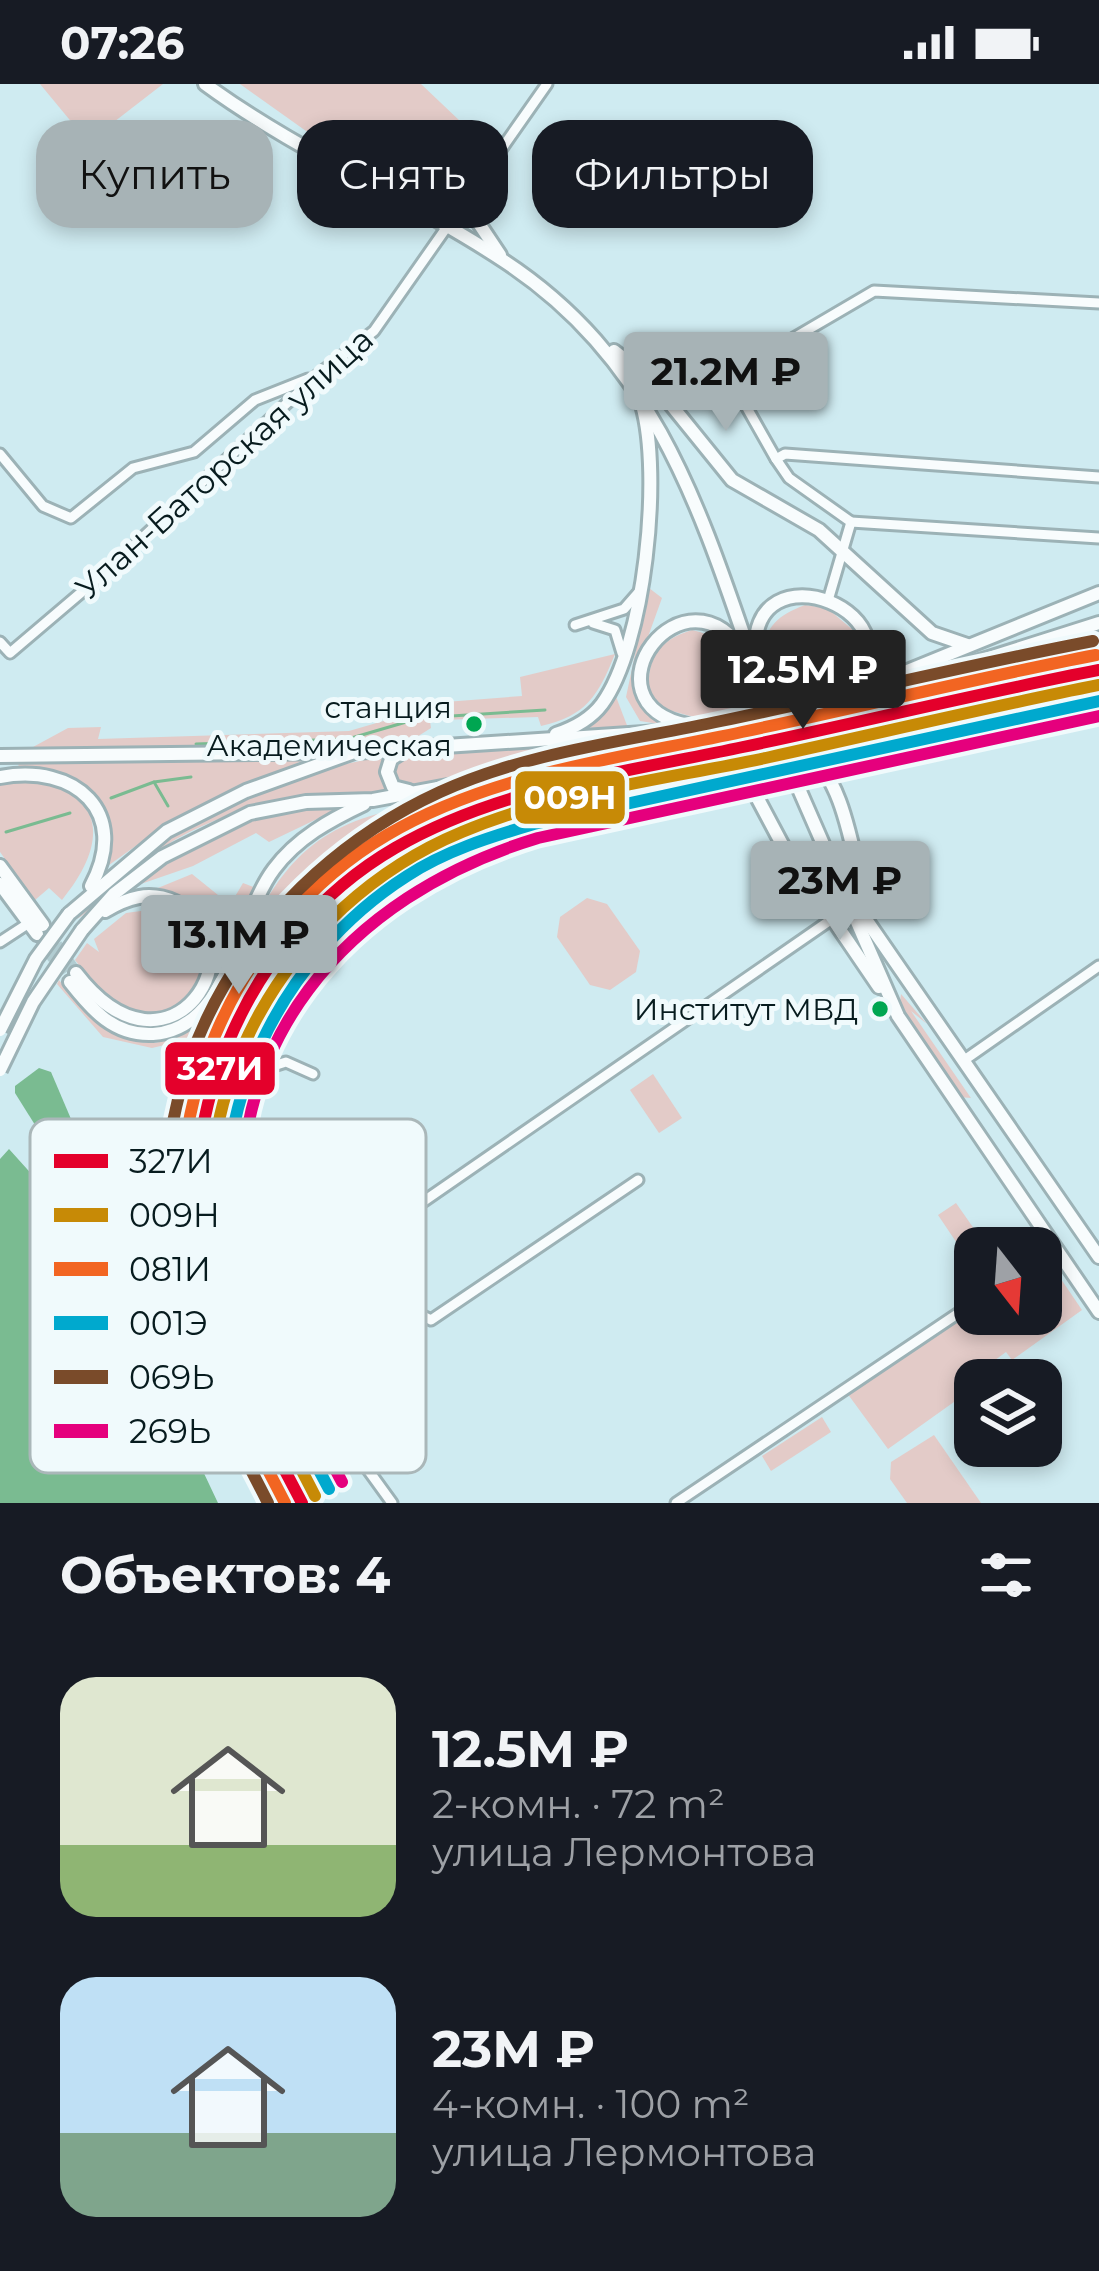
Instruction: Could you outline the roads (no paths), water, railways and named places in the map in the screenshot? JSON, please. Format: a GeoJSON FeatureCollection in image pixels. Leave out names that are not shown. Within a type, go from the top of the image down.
{"type":"FeatureCollection","features":[{"type":"Feature","properties":{"kind":"main road"},"geometry":{"type":"LineString","coordinates":[[206,84],[253,119],[297,143]]}},
{"type":"Feature","properties":{"kind":"main road"},"geometry":{"type":"LineString","coordinates":[[451,228],[504,261],[646,375],[732,480],[813,526],[932,633],[967,645]]}},
{"type":"Feature","properties":{"kind":"main road"},"geometry":{"type":"LineString","coordinates":[[482,228],[504,261]]}},
{"type":"Feature","properties":{"kind":"main road"},"geometry":{"type":"LineString","coordinates":[[595,336],[631,382],[687,481],[792,772],[898,1016]]}},
{"type":"Feature","properties":{"kind":"main road"},"geometry":{"type":"LineString","coordinates":[[519,742],[562,732],[592,715],[622,660],[642,584],[649,449],[645,415],[631,382]]}},
{"type":"Feature","properties":{"kind":"main road"},"geometry":{"type":"LineString","coordinates":[[1099,593],[788,715],[1099,623]]}},
{"type":"Feature","properties":{"kind":"main road"},"geometry":{"type":"LineString","coordinates":[[768,706],[755,652],[761,623],[789,600],[829,597],[856,620],[864,651],[854,680],[828,698]]}},
{"type":"Feature","properties":{"kind":"main road"},"geometry":{"type":"LineString","coordinates":[[707,726],[668,720],[644,696],[640,668],[646,650],[673,626],[699,623],[730,636],[768,706]]}},
{"type":"Feature","properties":{"kind":"main road"},"geometry":{"type":"LineString","coordinates":[[0,756],[406,750],[758,722],[373,800],[285,805],[217,826],[145,868],[86,927],[33,1002],[0,1070]]}},
{"type":"Feature","properties":{"kind":"main road"},"geometry":{"type":"LineString","coordinates":[[406,750],[388,764],[389,781],[397,789],[424,790]]}},
{"type":"Feature","properties":{"kind":"main road"},"geometry":{"type":"LineString","coordinates":[[73,909],[141,850],[195,815],[353,752]]}},
{"type":"Feature","properties":{"kind":"main road"},"geometry":{"type":"LineString","coordinates":[[802,753],[816,758],[834,785],[874,933]]}},
{"type":"Feature","properties":{"kind":"main road"},"geometry":{"type":"LineString","coordinates":[[771,759],[754,771],[750,784],[832,919],[1042,1227]]}},
{"type":"Feature","properties":{"kind":"main road"},"geometry":{"type":"LineString","coordinates":[[0,777],[56,776],[80,789],[94,805],[102,827],[102,860],[36,959],[0,1030]]}},
{"type":"Feature","properties":{"kind":"main road"},"geometry":{"type":"LineString","coordinates":[[86,927],[130,897],[170,899],[191,913],[205,932],[210,972],[191,1005],[151,1022],[111,1011],[74,977],[99,1016],[124,1030],[157,1034],[187,1023],[217,989],[261,887],[278,863],[325,822],[373,800]]}},
{"type":"Feature","properties":{"kind":"main road"},"geometry":{"type":"LineString","coordinates":[[824,849],[874,933],[1099,1257]]}},
{"type":"Feature","properties":{"kind":"main road"},"geometry":{"type":"LineString","coordinates":[[0,866],[36,928]]}},
{"type":"Feature","properties":{"kind":"main road"},"geometry":{"type":"LineString","coordinates":[[0,884],[36,928]]}},
{"type":"Feature","properties":{"kind":"main road"},"geometry":{"type":"LineString","coordinates":[[957,1104],[969,1105],[981,1086]]}},
{"type":"Feature","properties":{"kind":"main road"},"geometry":{"type":"LineString","coordinates":[[1062,1257],[1099,1312]]}},
{"type":"Feature","properties":{"kind":"street","name":"Улан-Баторская улица"},"geometry":{"type":"LineString","coordinates":[[508,142],[547,84]]}},
{"type":"Feature","properties":{"kind":"street","name":"Улан-Баторская улица"},"geometry":{"type":"LineString","coordinates":[[0,642],[10,652],[110,568],[314,378],[374,331],[448,228]]}},
{"type":"Feature","properties":{"kind":"street"},"geometry":{"type":"LineString","coordinates":[[675,408],[874,291],[1099,304]]}},
{"type":"Feature","properties":{"kind":"street"},"geometry":{"type":"LineString","coordinates":[[729,376],[789,478],[851,522],[1099,538]]}},
{"type":"Feature","properties":{"kind":"street"},"geometry":{"type":"LineString","coordinates":[[0,454],[44,506],[71,518],[134,468],[194,452],[255,400],[314,378]]}},
{"type":"Feature","properties":{"kind":"street"},"geometry":{"type":"LineString","coordinates":[[776,459],[785,454],[841,456],[1099,477]]}},
{"type":"Feature","properties":{"kind":"street"},"geometry":{"type":"LineString","coordinates":[[829,597],[851,522]]}},
{"type":"Feature","properties":{"kind":"street"},"geometry":{"type":"LineString","coordinates":[[622,660],[615,630],[597,623],[575,626],[624,609],[642,584]]}},
{"type":"Feature","properties":{"kind":"street"},"geometry":{"type":"LineString","coordinates":[[426,1199],[832,919]]}},
{"type":"Feature","properties":{"kind":"street"},"geometry":{"type":"LineString","coordinates":[[0,942],[36,928]]}},
{"type":"Feature","properties":{"kind":"street"},"geometry":{"type":"LineString","coordinates":[[963,1061],[1099,966]]}},
{"type":"Feature","properties":{"kind":"street"},"geometry":{"type":"LineString","coordinates":[[222,1119],[225,1103],[247,1074],[286,1062],[313,1073]]}},
{"type":"Feature","properties":{"kind":"street"},"geometry":{"type":"LineString","coordinates":[[426,1318],[431,1320],[638,1180]]}},
{"type":"Feature","properties":{"kind":"street"},"geometry":{"type":"LineString","coordinates":[[676,1503],[954,1316]]}},
{"type":"Feature","properties":{"kind":"street"},"geometry":{"type":"LineString","coordinates":[[371,1473],[392,1503]]}},
{"type":"Feature","properties":{"kind":"waterway"},"geometry":{"type":"LineString","coordinates":[[196,744],[348,739],[420,718],[545,710]]}},
{"type":"Feature","properties":{"kind":"waterway"},"geometry":{"type":"LineString","coordinates":[[111,798],[154,782],[191,777]]}},
{"type":"Feature","properties":{"kind":"waterway"},"geometry":{"type":"LineString","coordinates":[[154,782],[168,806]]}},
{"type":"Feature","properties":{"kind":"waterway"},"geometry":{"type":"LineString","coordinates":[[6,832],[70,813]]}},
{"type":"Feature","properties":{"kind":"tunnel"},"geometry":{"type":"LineString","coordinates":[[46,930],[76,973]]}},
{"type":"Feature","properties":{"kind":"tunnel"},"geometry":{"type":"LineString","coordinates":[[37,934],[70,982]]}},
{"type":"Feature","properties":{"kind":"place","name":"станция Академическая"},"geometry":{"type":"Point","coordinates":[474,724]}},
{"type":"Feature","properties":{"kind":"place","name":"Институт МВД"},"geometry":{"type":"Point","coordinates":[880,1009]}}]}
